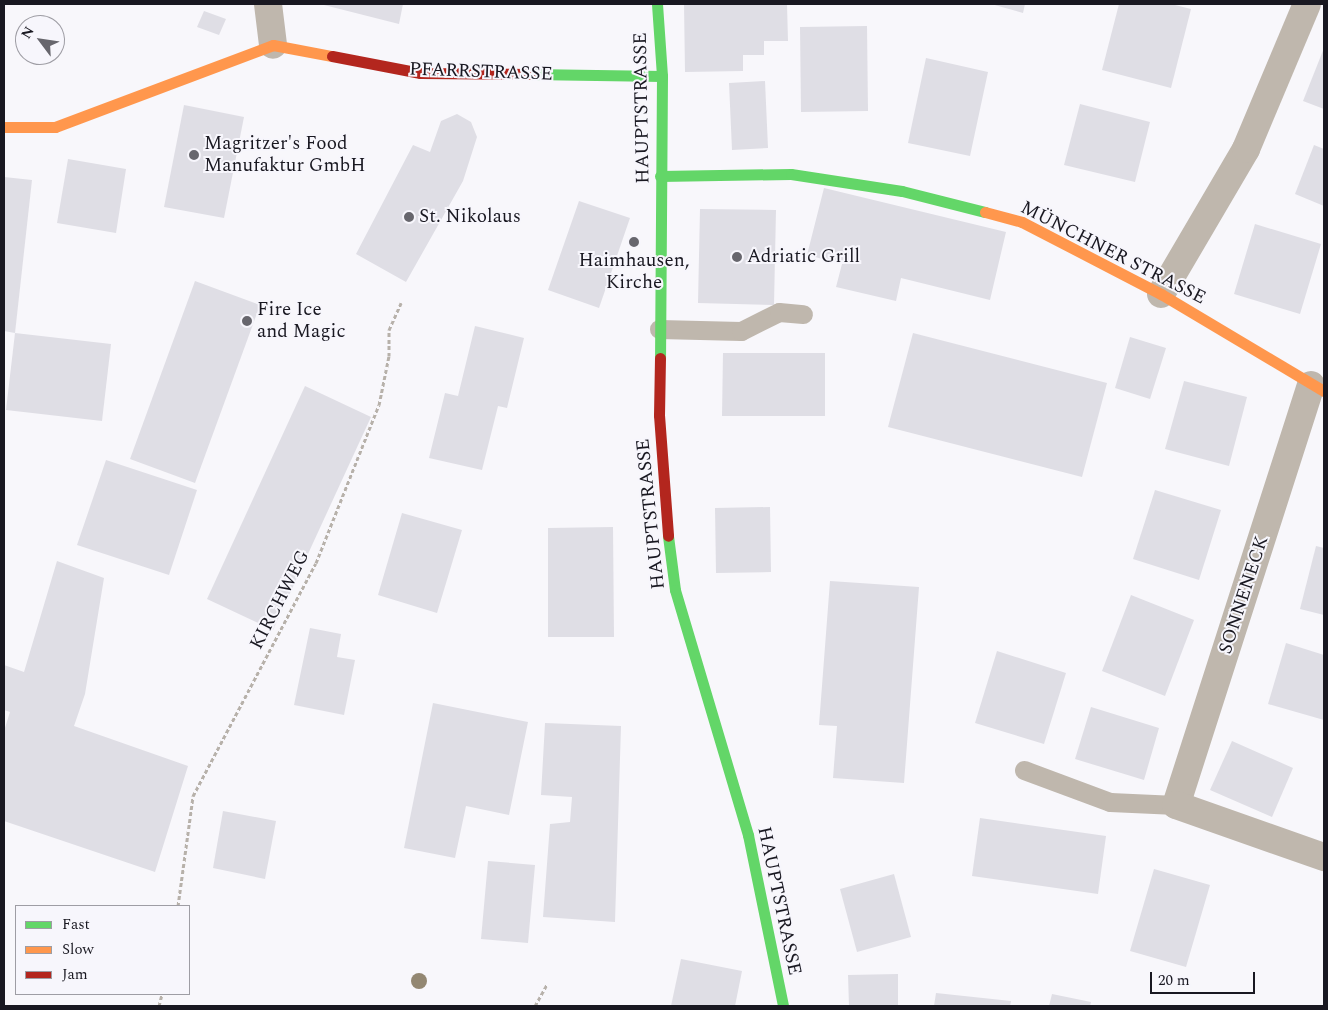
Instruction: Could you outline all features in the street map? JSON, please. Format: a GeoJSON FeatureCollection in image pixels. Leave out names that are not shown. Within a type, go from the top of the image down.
{"type":"FeatureCollection","features":[{"type":"Feature","properties":{"kind":"street"},"geometry":{"type":"LineString","coordinates":[[4,127],[55,128],[273,45],[268,4]]}},
{"type":"Feature","properties":{"kind":"street","name":"HAUPTSTRASSE"},"geometry":{"type":"LineString","coordinates":[[657,4],[662,76],[659,415],[663,500],[676,590],[748,835],[783,1006]]}},
{"type":"Feature","properties":{"kind":"street"},"geometry":{"type":"LineString","coordinates":[[1162,294],[1246,150],[1307,4]]}},
{"type":"Feature","properties":{"kind":"street","name":"PFARRSTRASSE"},"geometry":{"type":"LineString","coordinates":[[273,45],[420,73],[662,76]]}},
{"type":"Feature","properties":{"kind":"street","name":"MÜNCHNER STRASSE"},"geometry":{"type":"LineString","coordinates":[[660,176],[791,174],[902,191],[1022,222],[1162,294],[1318,388]]}},
{"type":"Feature","properties":{"kind":"street","name":"SONNENECK"},"geometry":{"type":"LineString","coordinates":[[1176,805],[1318,388]]}},
{"type":"Feature","properties":{"kind":"street"},"geometry":{"type":"LineString","coordinates":[[1176,805],[1324,857]]}},
{"type":"Feature","properties":{"kind":"lane"},"geometry":{"type":"LineString","coordinates":[[660,329],[741,331],[778,312],[803,314]]}},
{"type":"Feature","properties":{"kind":"lane"},"geometry":{"type":"LineString","coordinates":[[1024,770],[1110,802],[1176,805]]}},
{"type":"Feature","properties":{"kind":"path","name":"KIRCHWEG"},"geometry":{"type":"LineString","coordinates":[[178,905],[193,796],[316,563],[379,405],[389,356],[389,330],[401,303]]}},
{"type":"Feature","properties":{"kind":"path"},"geometry":{"type":"LineString","coordinates":[[536,1006],[547,984]]}},
{"type":"Feature","properties":{"kind":"building"},"geometry":{"type":"Polygon","coordinates":[[[320,4],[403,4],[399,24],[320,4]]]}},
{"type":"Feature","properties":{"kind":"building"},"geometry":{"type":"Polygon","coordinates":[[[684,4],[787,4],[788,41],[764,41],[764,55],[743,55],[743,71],[685,72],[684,4]]]}},
{"type":"Feature","properties":{"kind":"building"},"geometry":{"type":"Polygon","coordinates":[[[991,4],[1025,4],[1023,13],[991,4]]]}},
{"type":"Feature","properties":{"kind":"building"},"geometry":{"type":"Polygon","coordinates":[[[1119,4],[1171,4],[1191,9],[1171,88],[1102,70],[1119,4]]]}},
{"type":"Feature","properties":{"kind":"building"},"geometry":{"type":"Polygon","coordinates":[[[204,11],[226,19],[219,35],[197,27],[204,11]]]}},
{"type":"Feature","properties":{"kind":"building"},"geometry":{"type":"Polygon","coordinates":[[[867,26],[868,111],[801,112],[800,27],[867,26]]]}},
{"type":"Feature","properties":{"kind":"building"},"geometry":{"type":"Polygon","coordinates":[[[1324,48],[1324,109],[1303,101],[1324,48]]]}},
{"type":"Feature","properties":{"kind":"building"},"geometry":{"type":"Polygon","coordinates":[[[926,58],[988,72],[970,156],[908,143],[926,58]]]}},
{"type":"Feature","properties":{"kind":"building"},"geometry":{"type":"Polygon","coordinates":[[[765,81],[768,148],[732,150],[729,83],[765,81]]]}},
{"type":"Feature","properties":{"kind":"building"},"geometry":{"type":"Polygon","coordinates":[[[1080,104],[1150,122],[1135,182],[1064,165],[1080,104]]]}},
{"type":"Feature","properties":{"kind":"building"},"geometry":{"type":"Polygon","coordinates":[[[184,105],[244,117],[224,218],[164,207],[184,105]]]}},
{"type":"Feature","properties":{"kind":"building","name":"St. Nikolaus"},"geometry":{"type":"Polygon","coordinates":[[[457,114],[471,122],[477,137],[463,181],[406,282],[356,254],[413,145],[430,152],[441,121],[457,114]]]}},
{"type":"Feature","properties":{"kind":"building"},"geometry":{"type":"Polygon","coordinates":[[[1314,145],[1324,149],[1324,206],[1295,194],[1314,145]]]}},
{"type":"Feature","properties":{"kind":"building"},"geometry":{"type":"Polygon","coordinates":[[[68,159],[126,169],[116,233],[57,223],[68,159]]]}},
{"type":"Feature","properties":{"kind":"building"},"geometry":{"type":"Polygon","coordinates":[[[4,177],[32,180],[15,333],[4,331],[4,177]]]}},
{"type":"Feature","properties":{"kind":"building"},"geometry":{"type":"Polygon","coordinates":[[[824,188],[1006,232],[990,300],[901,278],[896,301],[836,287],[842,264],[807,255],[824,188]]]}},
{"type":"Feature","properties":{"kind":"building"},"geometry":{"type":"Polygon","coordinates":[[[579,201],[630,218],[599,308],[548,290],[579,201]]]}},
{"type":"Feature","properties":{"kind":"building","name":"Adriatic Grill"},"geometry":{"type":"Polygon","coordinates":[[[700,209],[776,210],[774,305],[698,303],[700,209]]]}},
{"type":"Feature","properties":{"kind":"building"},"geometry":{"type":"Polygon","coordinates":[[[1255,224],[1321,244],[1300,314],[1234,294],[1255,224]]]}},
{"type":"Feature","properties":{"kind":"building"},"geometry":{"type":"Polygon","coordinates":[[[195,281],[260,305],[195,483],[130,459],[195,281]]]}},
{"type":"Feature","properties":{"kind":"building"},"geometry":{"type":"Polygon","coordinates":[[[475,326],[524,338],[507,408],[498,406],[482,470],[429,458],[445,393],[458,396],[475,326]]]}},
{"type":"Feature","properties":{"kind":"building"},"geometry":{"type":"Polygon","coordinates":[[[15,333],[111,344],[102,421],[6,410],[15,333]]]}},
{"type":"Feature","properties":{"kind":"building"},"geometry":{"type":"Polygon","coordinates":[[[913,333],[1107,383],[1082,477],[888,427],[913,333]]]}},
{"type":"Feature","properties":{"kind":"building"},"geometry":{"type":"Polygon","coordinates":[[[1130,337],[1166,348],[1150,399],[1115,388],[1130,337]]]}},
{"type":"Feature","properties":{"kind":"building"},"geometry":{"type":"Polygon","coordinates":[[[723,353],[825,353],[825,416],[722,416],[723,353]]]}},
{"type":"Feature","properties":{"kind":"building"},"geometry":{"type":"Polygon","coordinates":[[[1184,381],[1247,397],[1229,466],[1165,449],[1184,381]]]}},
{"type":"Feature","properties":{"kind":"building"},"geometry":{"type":"Polygon","coordinates":[[[305,386],[371,417],[273,630],[207,599],[305,386]]]}},
{"type":"Feature","properties":{"kind":"building"},"geometry":{"type":"Polygon","coordinates":[[[106,460],[197,490],[169,575],[77,545],[106,460]]]}},
{"type":"Feature","properties":{"kind":"building"},"geometry":{"type":"Polygon","coordinates":[[[1155,490],[1221,510],[1199,580],[1133,559],[1155,490]]]}},
{"type":"Feature","properties":{"kind":"building"},"geometry":{"type":"Polygon","coordinates":[[[770,507],[771,572],[716,573],[715,508],[770,507]]]}},
{"type":"Feature","properties":{"kind":"building"},"geometry":{"type":"Polygon","coordinates":[[[402,513],[462,530],[437,613],[378,595],[402,513]]]}},
{"type":"Feature","properties":{"kind":"building"},"geometry":{"type":"Polygon","coordinates":[[[613,527],[614,637],[548,637],[548,528],[613,527]]]}},
{"type":"Feature","properties":{"kind":"building"},"geometry":{"type":"Polygon","coordinates":[[[1316,546],[1324,548],[1324,615],[1300,609],[1316,546]]]}},
{"type":"Feature","properties":{"kind":"building"},"geometry":{"type":"Polygon","coordinates":[[[57,561],[104,578],[85,694],[74,726],[188,766],[155,872],[4,821],[4,731],[10,712],[4,710],[4,665],[24,672],[57,561]]]}},
{"type":"Feature","properties":{"kind":"building"},"geometry":{"type":"Polygon","coordinates":[[[830,581],[919,587],[904,783],[833,778],[837,726],[819,725],[830,581]]]}},
{"type":"Feature","properties":{"kind":"building"},"geometry":{"type":"Polygon","coordinates":[[[1131,595],[1194,620],[1165,696],[1102,671],[1131,595]]]}},
{"type":"Feature","properties":{"kind":"building"},"geometry":{"type":"Polygon","coordinates":[[[310,628],[341,634],[337,657],[355,660],[344,715],[294,705],[310,628]]]}},
{"type":"Feature","properties":{"kind":"building"},"geometry":{"type":"Polygon","coordinates":[[[1286,643],[1324,655],[1324,720],[1268,704],[1286,643]]]}},
{"type":"Feature","properties":{"kind":"building"},"geometry":{"type":"Polygon","coordinates":[[[997,651],[1066,673],[1044,744],[975,723],[997,651]]]}},
{"type":"Feature","properties":{"kind":"building"},"geometry":{"type":"Polygon","coordinates":[[[433,703],[528,722],[509,815],[466,806],[455,858],[404,848],[433,703]]]}},
{"type":"Feature","properties":{"kind":"building"},"geometry":{"type":"Polygon","coordinates":[[[1091,707],[1159,728],[1144,780],[1075,759],[1091,707]]]}},
{"type":"Feature","properties":{"kind":"building"},"geometry":{"type":"Polygon","coordinates":[[[545,723],[621,726],[615,922],[543,917],[550,824],[570,822],[572,797],[541,795],[545,723]]]}},
{"type":"Feature","properties":{"kind":"building"},"geometry":{"type":"Polygon","coordinates":[[[1232,741],[1293,768],[1272,817],[1210,790],[1232,741]]]}},
{"type":"Feature","properties":{"kind":"building"},"geometry":{"type":"Polygon","coordinates":[[[223,811],[276,821],[265,879],[213,868],[223,811]]]}},
{"type":"Feature","properties":{"kind":"building"},"geometry":{"type":"Polygon","coordinates":[[[980,818],[1106,836],[1098,894],[972,876],[980,818]]]}},
{"type":"Feature","properties":{"kind":"building"},"geometry":{"type":"Polygon","coordinates":[[[488,861],[535,865],[528,943],[481,939],[488,861]]]}},
{"type":"Feature","properties":{"kind":"building"},"geometry":{"type":"Polygon","coordinates":[[[1154,869],[1210,885],[1186,967],[1130,951],[1154,869]]]}},
{"type":"Feature","properties":{"kind":"building"},"geometry":{"type":"Polygon","coordinates":[[[894,874],[911,937],[857,952],[840,889],[894,874]]]}},
{"type":"Feature","properties":{"kind":"building"},"geometry":{"type":"Polygon","coordinates":[[[681,959],[742,971],[735,1006],[671,1006],[681,959]]]}},
{"type":"Feature","properties":{"kind":"building"},"geometry":{"type":"Polygon","coordinates":[[[898,974],[898,1006],[849,1006],[848,975],[898,974]]]}},
{"type":"Feature","properties":{"kind":"building"},"geometry":{"type":"Polygon","coordinates":[[[936,993],[1011,1001],[1010,1006],[934,1006],[936,993]]]}},
{"type":"Feature","properties":{"kind":"building"},"geometry":{"type":"Polygon","coordinates":[[[1052,994],[1091,1002],[1090,1006],[1049,1006],[1052,994]]]}},
{"type":"Feature","properties":{"kind":"traffic: fast"},"geometry":{"type":"LineString","coordinates":[[657,4],[662,76],[660,358]]}},
{"type":"Feature","properties":{"kind":"traffic: fast"},"geometry":{"type":"LineString","coordinates":[[530,74],[662,76]]}},
{"type":"Feature","properties":{"kind":"traffic: fast"},"geometry":{"type":"LineString","coordinates":[[660,176],[791,174],[902,191],[985,212]]}},
{"type":"Feature","properties":{"kind":"traffic: fast"},"geometry":{"type":"LineString","coordinates":[[668,536],[675,590],[748,835],[783,1006]]}},
{"type":"Feature","properties":{"kind":"traffic: slow"},"geometry":{"type":"LineString","coordinates":[[4,127],[55,127],[273,45],[332,56]]}},
{"type":"Feature","properties":{"kind":"traffic: slow"},"geometry":{"type":"LineString","coordinates":[[985,212],[1022,222],[1161,294],[1324,391]]}},
{"type":"Feature","properties":{"kind":"traffic: jam"},"geometry":{"type":"LineString","coordinates":[[332,56],[420,73],[530,74]]}},
{"type":"Feature","properties":{"kind":"traffic: jam"},"geometry":{"type":"LineString","coordinates":[[660,358],[659,415],[668,536]]}},
{"type":"Feature","properties":{"kind":"place","name":"Magritzer's Food Manufaktur GmbH"},"geometry":{"type":"Point","coordinates":[194,155]}},
{"type":"Feature","properties":{"kind":"place","name":"St. Nikolaus"},"geometry":{"type":"Point","coordinates":[409,217]}},
{"type":"Feature","properties":{"kind":"place","name":"Haimhausen, Kirche"},"geometry":{"type":"Point","coordinates":[634,242]}},
{"type":"Feature","properties":{"kind":"place","name":"Adriatic Grill"},"geometry":{"type":"Point","coordinates":[737,257]}},
{"type":"Feature","properties":{"kind":"place","name":"Fire Ice and Magic"},"geometry":{"type":"Point","coordinates":[247,321]}}]}
